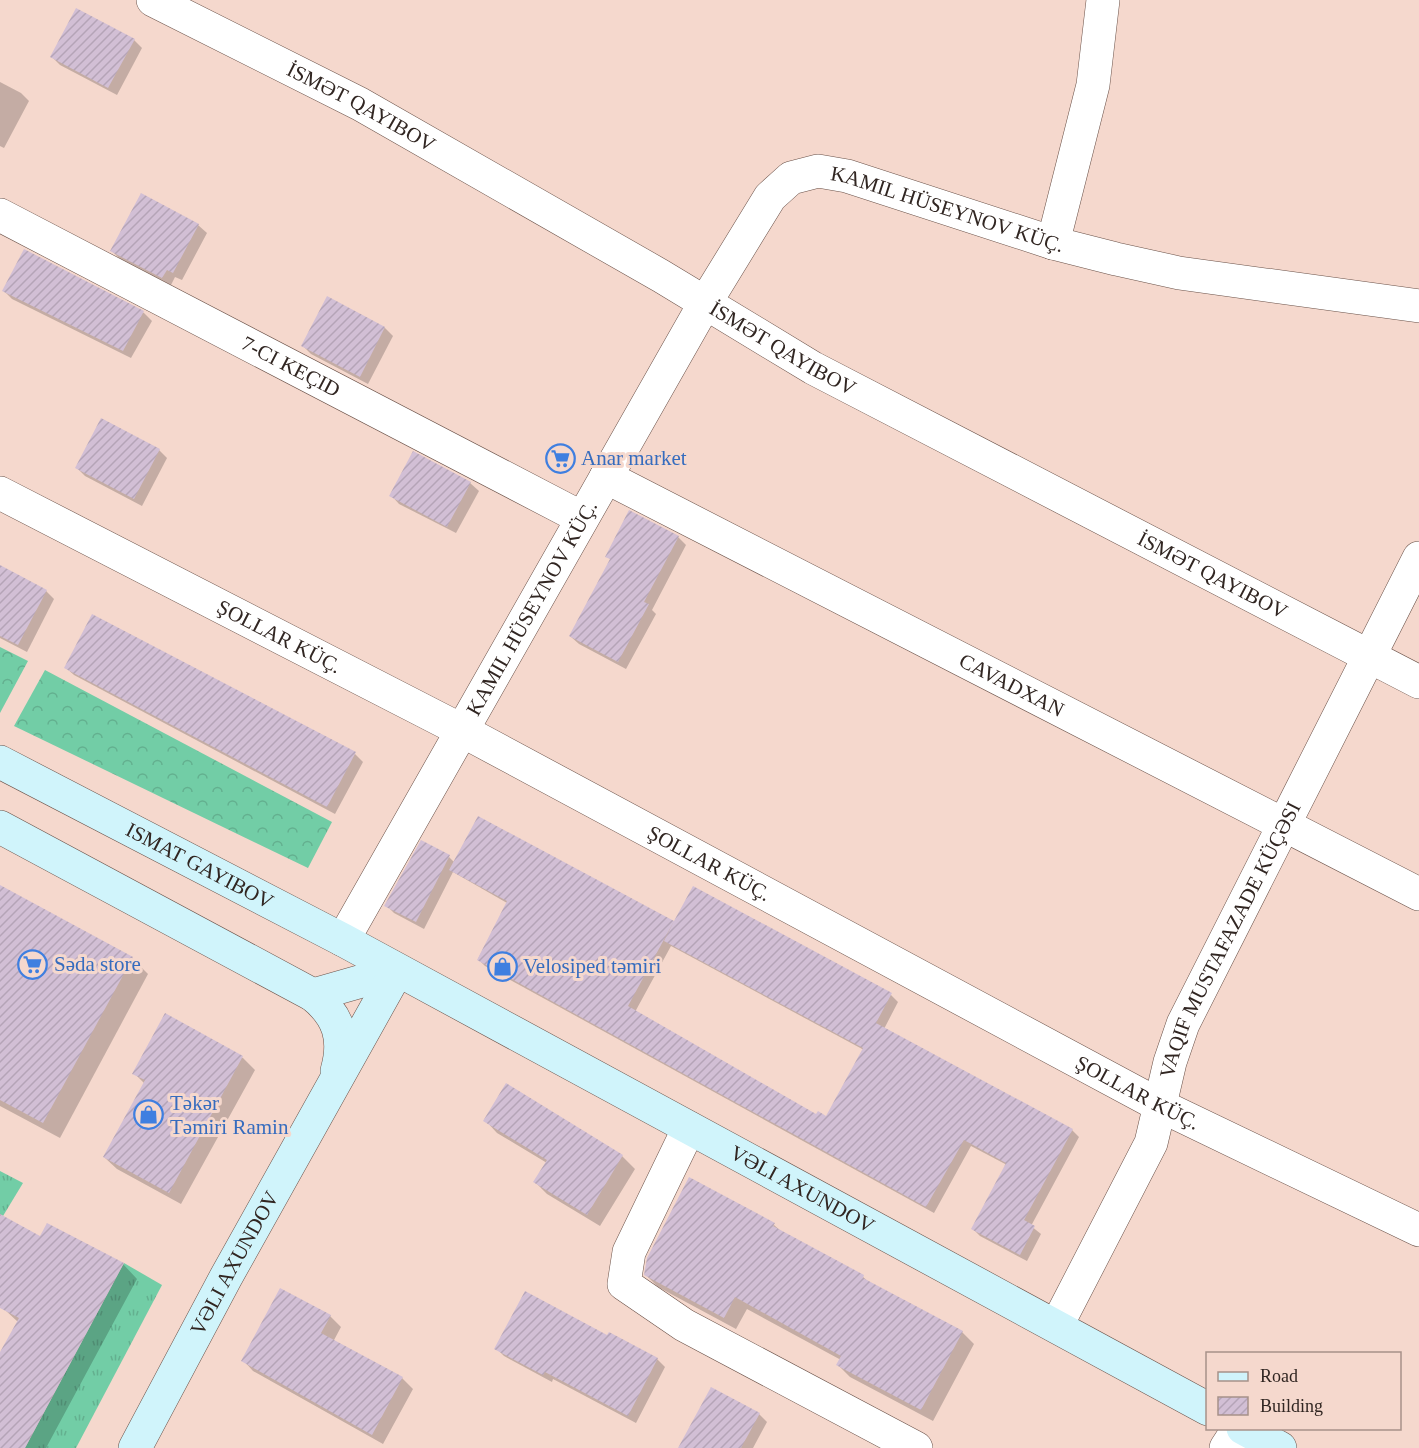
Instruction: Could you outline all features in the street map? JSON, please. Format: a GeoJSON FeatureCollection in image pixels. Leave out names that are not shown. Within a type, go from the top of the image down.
{"type":"FeatureCollection","features":[{"type":"Feature","properties":{"kind":"street"},"geometry":{"type":"LineString","coordinates":[[153,0],[360,104],[813,368],[1419,682]]}},
{"type":"Feature","properties":{"kind":"street"},"geometry":{"type":"LineString","coordinates":[[1053,243],[1093,85],[1103,0]]}},
{"type":"Feature","properties":{"kind":"street","name":"KAMIL HÜSEYNOV KÜÇ."},"geometry":{"type":"LineString","coordinates":[[343,940],[705,303],[770,197],[791,178],[818,171],[847,176],[1053,243],[1179,273],[1419,306]]}},
{"type":"Feature","properties":{"kind":"street","name":"7-CI KEÇID"},"geometry":{"type":"LineString","coordinates":[[0,215],[582,518]]}},
{"type":"Feature","properties":{"kind":"street","name":"CAVADXAN"},"geometry":{"type":"LineString","coordinates":[[606,477],[1284,822],[1419,894]]}},
{"type":"Feature","properties":{"kind":"street","name":"ŞOLLAR KÜÇ."},"geometry":{"type":"LineString","coordinates":[[0,493],[461,730],[1159,1105],[1419,1230]]}},
{"type":"Feature","properties":{"kind":"street","name":"VAQIF MUSTAFAZADE KÜÇƏSI"},"geometry":{"type":"LineString","coordinates":[[1057,1325],[1151,1143],[1159,1105],[1183,1024],[1419,558]]}},
{"type":"Feature","properties":{"kind":"street","name":"ISMAT GAYIBOV"},"geometry":{"type":"LineString","coordinates":[[0,762],[343,940],[397,971]]}},
{"type":"Feature","properties":{"kind":"street"},"geometry":{"type":"LineString","coordinates":[[0,827],[313,994],[329,1007],[339,1029],[341,1058],[335,1078]]}},
{"type":"Feature","properties":{"kind":"street"},"geometry":{"type":"LineString","coordinates":[[313,994],[343,940]]}},
{"type":"Feature","properties":{"kind":"street"},"geometry":{"type":"LineString","coordinates":[[313,994],[397,971]]}},
{"type":"Feature","properties":{"kind":"street","name":"VƏLI AXUNDOV"},"geometry":{"type":"LineString","coordinates":[[144,1445],[335,1078],[397,971],[1057,1325],[1206,1408]]}},
{"type":"Feature","properties":{"kind":"street"},"geometry":{"type":"LineString","coordinates":[[689,1128],[629,1252],[624,1284],[684,1325],[916,1448]]}},
{"type":"Feature","properties":{"kind":"street"},"geometry":{"type":"LineString","coordinates":[[1226,1448],[1240,1430]]}},
{"type":"Feature","properties":{"kind":"street"},"geometry":{"type":"LineString","coordinates":[[1245,1430],[1280,1448]]}},
{"type":"Feature","properties":{"kind":"green space"},"geometry":{"type":"Polygon","coordinates":[[[0,647],[28,661],[0,713],[0,647]]]}},
{"type":"Feature","properties":{"kind":"green space"},"geometry":{"type":"Polygon","coordinates":[[[45,670],[332,822],[308,868],[14,726],[45,670]]]}},
{"type":"Feature","properties":{"kind":"green space"},"geometry":{"type":"Polygon","coordinates":[[[0,1171],[23,1183],[3,1216],[0,1214],[0,1171]]]}},
{"type":"Feature","properties":{"kind":"green space"},"geometry":{"type":"Polygon","coordinates":[[[124,1263],[162,1285],[76,1448],[25,1448],[124,1263]]]}},
{"type":"Feature","properties":{"kind":"building"},"geometry":{"type":"Polygon","coordinates":[[[76,8],[135,39],[108,88],[50,57],[76,8]]]}},
{"type":"Feature","properties":{"kind":"building"},"geometry":{"type":"Polygon","coordinates":[[[141,193],[199,224],[173,273],[167,270],[162,278],[110,251],[141,193]]]}},
{"type":"Feature","properties":{"kind":"building"},"geometry":{"type":"Polygon","coordinates":[[[24,249],[144,311],[123,351],[2,291],[24,249]]]}},
{"type":"Feature","properties":{"kind":"building"},"geometry":{"type":"Polygon","coordinates":[[[327,296],[385,327],[360,377],[301,346],[327,296]]]}},
{"type":"Feature","properties":{"kind":"building"},"geometry":{"type":"Polygon","coordinates":[[[101,418],[160,449],[134,499],[75,468],[101,418]]]}},
{"type":"Feature","properties":{"kind":"building"},"geometry":{"type":"Polygon","coordinates":[[[413,451],[471,482],[447,527],[389,496],[413,451]]]}},
{"type":"Feature","properties":{"kind":"building"},"geometry":{"type":"Polygon","coordinates":[[[629,510],[679,536],[644,602],[649,604],[618,662],[569,636],[610,559],[605,557],[629,510]]]}},
{"type":"Feature","properties":{"kind":"building"},"geometry":{"type":"Polygon","coordinates":[[[0,565],[47,590],[18,645],[0,636],[0,565]]]}},
{"type":"Feature","properties":{"kind":"building"},"geometry":{"type":"Polygon","coordinates":[[[92,614],[356,752],[327,807],[64,668],[92,614]]]}},
{"type":"Feature","properties":{"kind":"building"},"geometry":{"type":"Polygon","coordinates":[[[478,816],[674,921],[693,886],[892,993],[876,1023],[1073,1129],[1024,1220],[1035,1226],[1020,1255],[971,1229],[1006,1163],[964,1140],[926,1207],[477,960],[507,901],[449,870],[478,816]],[[674,921],[628,1006],[816,1114],[818,1111],[826,1116],[863,1048],[664,941],[674,921]]]}},
{"type":"Feature","properties":{"kind":"building"},"geometry":{"type":"Polygon","coordinates":[[[421,840],[450,855],[416,922],[384,906],[421,840]]]}},
{"type":"Feature","properties":{"kind":"building"},"geometry":{"type":"Polygon","coordinates":[[[0,885],[133,957],[43,1123],[0,1100],[0,885]]]}},
{"type":"Feature","properties":{"kind":"building"},"geometry":{"type":"Polygon","coordinates":[[[165,1013],[243,1056],[169,1193],[103,1157],[145,1080],[132,1074],[165,1013]]]}},
{"type":"Feature","properties":{"kind":"building"},"geometry":{"type":"Polygon","coordinates":[[[506,1083],[623,1155],[587,1215],[533,1182],[547,1160],[483,1121],[506,1083]]]}},
{"type":"Feature","properties":{"kind":"building"},"geometry":{"type":"Polygon","coordinates":[[[689,1177],[775,1223],[773,1226],[864,1275],[863,1278],[963,1331],[921,1410],[836,1365],[841,1356],[735,1297],[724,1318],[644,1275],[647,1258],[689,1177]]]}},
{"type":"Feature","properties":{"kind":"building"},"geometry":{"type":"Polygon","coordinates":[[[0,1214],[40,1236],[47,1223],[124,1263],[25,1448],[0,1448],[0,1352],[19,1318],[0,1308],[0,1214]]]}},
{"type":"Feature","properties":{"kind":"building"},"geometry":{"type":"Polygon","coordinates":[[[280,1288],[331,1315],[321,1333],[403,1377],[372,1435],[241,1361],[280,1288]]]}},
{"type":"Feature","properties":{"kind":"building"},"geometry":{"type":"Polygon","coordinates":[[[525,1291],[607,1335],[609,1332],[658,1358],[628,1416],[545,1372],[543,1375],[494,1349],[525,1291]]]}},
{"type":"Feature","properties":{"kind":"building"},"geometry":{"type":"Polygon","coordinates":[[[711,1387],[760,1413],[741,1448],[678,1448],[711,1387]]]}},
{"type":"Feature","properties":{"kind":"place","name":"Anar market"},"geometry":{"type":"Point","coordinates":[560,458]}},
{"type":"Feature","properties":{"kind":"place","name":"Səda store"},"geometry":{"type":"Point","coordinates":[33,964]}},
{"type":"Feature","properties":{"kind":"place","name":"Velosiped təmiri"},"geometry":{"type":"Point","coordinates":[502,966]}},
{"type":"Feature","properties":{"kind":"place","name":"Tәkәr Tәmiri Ramin"},"geometry":{"type":"Point","coordinates":[149,1115]}}]}
